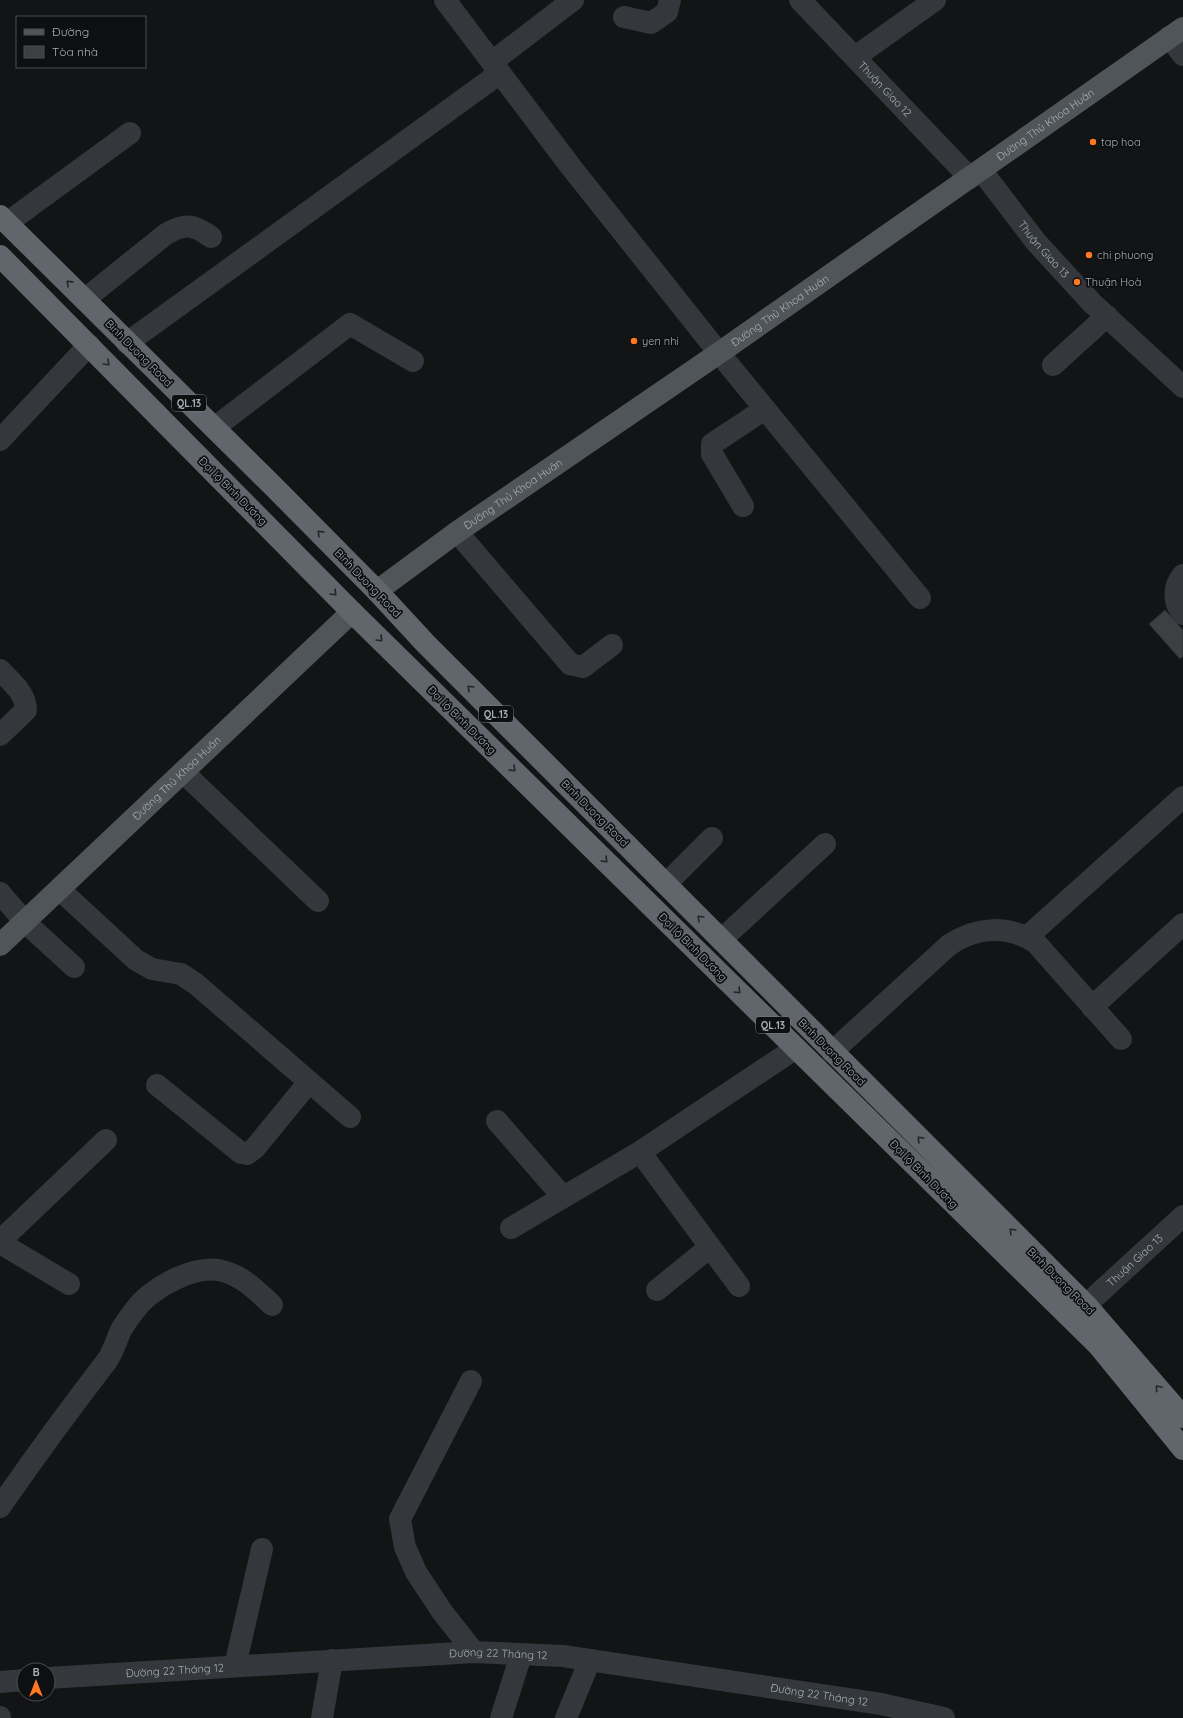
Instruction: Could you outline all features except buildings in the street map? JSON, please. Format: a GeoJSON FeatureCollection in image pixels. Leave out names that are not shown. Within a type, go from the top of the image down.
{"type":"FeatureCollection","features":[{"type":"Feature","properties":{"kind":"highway","name":"Binh Duong Road"},"geometry":{"type":"LineString","coordinates":[[3,220],[85,299],[127,343],[377,591],[426,644],[1086,1306],[1183,1417]]}},
{"type":"Feature","properties":{"kind":"highway","name":"QL.13"},"geometry":{"type":"LineString","coordinates":[[0,256],[352,612]]}},
{"type":"Feature","properties":{"kind":"highway"},"geometry":{"type":"LineString","coordinates":[[352,612],[377,591]]}},
{"type":"Feature","properties":{"kind":"highway","name":"Đại lộ Bình Dương"},"geometry":{"type":"LineString","coordinates":[[352,612],[1099,1346],[1183,1449]]}},
{"type":"Feature","properties":{"kind":"main road","name":"Đường Thủ Khoa Huân"},"geometry":{"type":"LineString","coordinates":[[377,591],[457,532],[719,353],[1176,33]]}},
{"type":"Feature","properties":{"kind":"main road","name":"Đường Thủ Khoa Huân"},"geometry":{"type":"LineString","coordinates":[[0,945],[352,612]]}},
{"type":"Feature","properties":{"kind":"street"},"geometry":{"type":"LineString","coordinates":[[445,0],[576,173],[719,353],[920,598]]}},
{"type":"Feature","properties":{"kind":"street"},"geometry":{"type":"LineString","coordinates":[[127,343],[496,68],[573,0]]}},
{"type":"Feature","properties":{"kind":"street"},"geometry":{"type":"LineString","coordinates":[[624,17],[651,23],[667,12],[670,0]]}},
{"type":"Feature","properties":{"kind":"street","name":"Thuận Giao 12"},"geometry":{"type":"LineString","coordinates":[[800,0],[854,57],[975,174]]}},
{"type":"Feature","properties":{"kind":"street"},"geometry":{"type":"LineString","coordinates":[[854,57],[935,0]]}},
{"type":"Feature","properties":{"kind":"street"},"geometry":{"type":"LineString","coordinates":[[1176,33],[1183,55]]}},
{"type":"Feature","properties":{"kind":"street"},"geometry":{"type":"LineString","coordinates":[[3,220],[130,133]]}},
{"type":"Feature","properties":{"kind":"street","name":"Thuận Giao 13"},"geometry":{"type":"LineString","coordinates":[[975,174],[1092,303],[1183,387]]}},
{"type":"Feature","properties":{"kind":"street"},"geometry":{"type":"LineString","coordinates":[[85,299],[166,234],[179,226],[192,226],[211,237]]}},
{"type":"Feature","properties":{"kind":"street"},"geometry":{"type":"LineString","coordinates":[[1053,365],[1107,316]]}},
{"type":"Feature","properties":{"kind":"street"},"geometry":{"type":"LineString","coordinates":[[214,428],[350,324],[413,361]]}},
{"type":"Feature","properties":{"kind":"street"},"geometry":{"type":"LineString","coordinates":[[0,440],[89,345]]}},
{"type":"Feature","properties":{"kind":"street"},"geometry":{"type":"LineString","coordinates":[[743,506],[712,454],[712,444],[765,409]]}},
{"type":"Feature","properties":{"kind":"street"},"geometry":{"type":"LineString","coordinates":[[457,532],[570,664],[583,667],[612,645]]}},
{"type":"Feature","properties":{"kind":"street"},"geometry":{"type":"LineString","coordinates":[[1183,574],[1178,582],[1175,596],[1176,602],[1183,614]]}},
{"type":"Feature","properties":{"kind":"street"},"geometry":{"type":"LineString","coordinates":[[0,670],[21,693],[26,702],[26,710],[0,735]]}},
{"type":"Feature","properties":{"kind":"street"},"geometry":{"type":"LineString","coordinates":[[183,772],[318,902]]}},
{"type":"Feature","properties":{"kind":"street"},"geometry":{"type":"LineString","coordinates":[[1027,937],[1183,797]]}},
{"type":"Feature","properties":{"kind":"street"},"geometry":{"type":"LineString","coordinates":[[666,884],[712,838]]}},
{"type":"Feature","properties":{"kind":"street"},"geometry":{"type":"LineString","coordinates":[[721,940],[825,844]]}},
{"type":"Feature","properties":{"kind":"street"},"geometry":{"type":"LineString","coordinates":[[59,889],[136,960],[152,969],[181,974],[196,984],[350,1117]]}},
{"type":"Feature","properties":{"kind":"street"},"geometry":{"type":"LineString","coordinates":[[0,893],[25,922],[74,967]]}},
{"type":"Feature","properties":{"kind":"street"},"geometry":{"type":"LineString","coordinates":[[1092,1007],[1183,924]]}},
{"type":"Feature","properties":{"kind":"street"},"geometry":{"type":"LineString","coordinates":[[832,1052],[949,945],[959,938],[981,931],[992,930],[1013,932],[1027,937],[1036,943],[1121,1038]]}},
{"type":"Feature","properties":{"kind":"street"},"geometry":{"type":"LineString","coordinates":[[510,1228],[640,1152],[796,1048]]}},
{"type":"Feature","properties":{"kind":"street"},"geometry":{"type":"LineString","coordinates":[[157,1085],[241,1153],[247,1154],[255,1148],[309,1082]]}},
{"type":"Feature","properties":{"kind":"street"},"geometry":{"type":"LineString","coordinates":[[497,1121],[563,1197]]}},
{"type":"Feature","properties":{"kind":"street"},"geometry":{"type":"LineString","coordinates":[[69,1284],[0,1242],[106,1140]]}},
{"type":"Feature","properties":{"kind":"street"},"geometry":{"type":"LineString","coordinates":[[640,1152],[739,1286]]}},
{"type":"Feature","properties":{"kind":"street","name":"Thuận Giao 13"},"geometry":{"type":"LineString","coordinates":[[1086,1306],[1183,1216]]}},
{"type":"Feature","properties":{"kind":"street"},"geometry":{"type":"LineString","coordinates":[[658,1290],[710,1247]]}},
{"type":"Feature","properties":{"kind":"street"},"geometry":{"type":"LineString","coordinates":[[0,1507],[71,1408],[110,1357],[122,1329],[136,1308],[154,1290],[174,1280],[198,1272],[212,1270],[225,1272],[251,1284],[272,1306]]}},
{"type":"Feature","properties":{"kind":"street"},"geometry":{"type":"LineString","coordinates":[[471,1381],[400,1519],[405,1546],[416,1572],[443,1613],[474,1652]]}},
{"type":"Feature","properties":{"kind":"street"},"geometry":{"type":"LineString","coordinates":[[236,1666],[262,1549]]}},
{"type":"Feature","properties":{"kind":"street","name":"Đường 22 Tháng 12"},"geometry":{"type":"LineString","coordinates":[[56,1677],[474,1652],[563,1656],[878,1711],[944,1718]]}},
{"type":"Feature","properties":{"kind":"street"},"geometry":{"type":"LineString","coordinates":[[501,1718],[522,1655]]}},
{"type":"Feature","properties":{"kind":"street"},"geometry":{"type":"LineString","coordinates":[[322,1718],[332,1660]]}},
{"type":"Feature","properties":{"kind":"street"},"geometry":{"type":"LineString","coordinates":[[566,1718],[590,1660]]}},
{"type":"Feature","properties":{"kind":"street"},"geometry":{"type":"LineString","coordinates":[[0,1682],[16,1681]]}},
{"type":"Feature","properties":{"kind":"place","name":"tap hoa"},"geometry":{"type":"Point","coordinates":[1093,142]}},
{"type":"Feature","properties":{"kind":"place","name":"chi phuong"},"geometry":{"type":"Point","coordinates":[1089,255]}},
{"type":"Feature","properties":{"kind":"place","name":"Thuận Hoà"},"geometry":{"type":"Point","coordinates":[1077,282]}},
{"type":"Feature","properties":{"kind":"place","name":"yen nhi"},"geometry":{"type":"Point","coordinates":[634,341]}}]}
